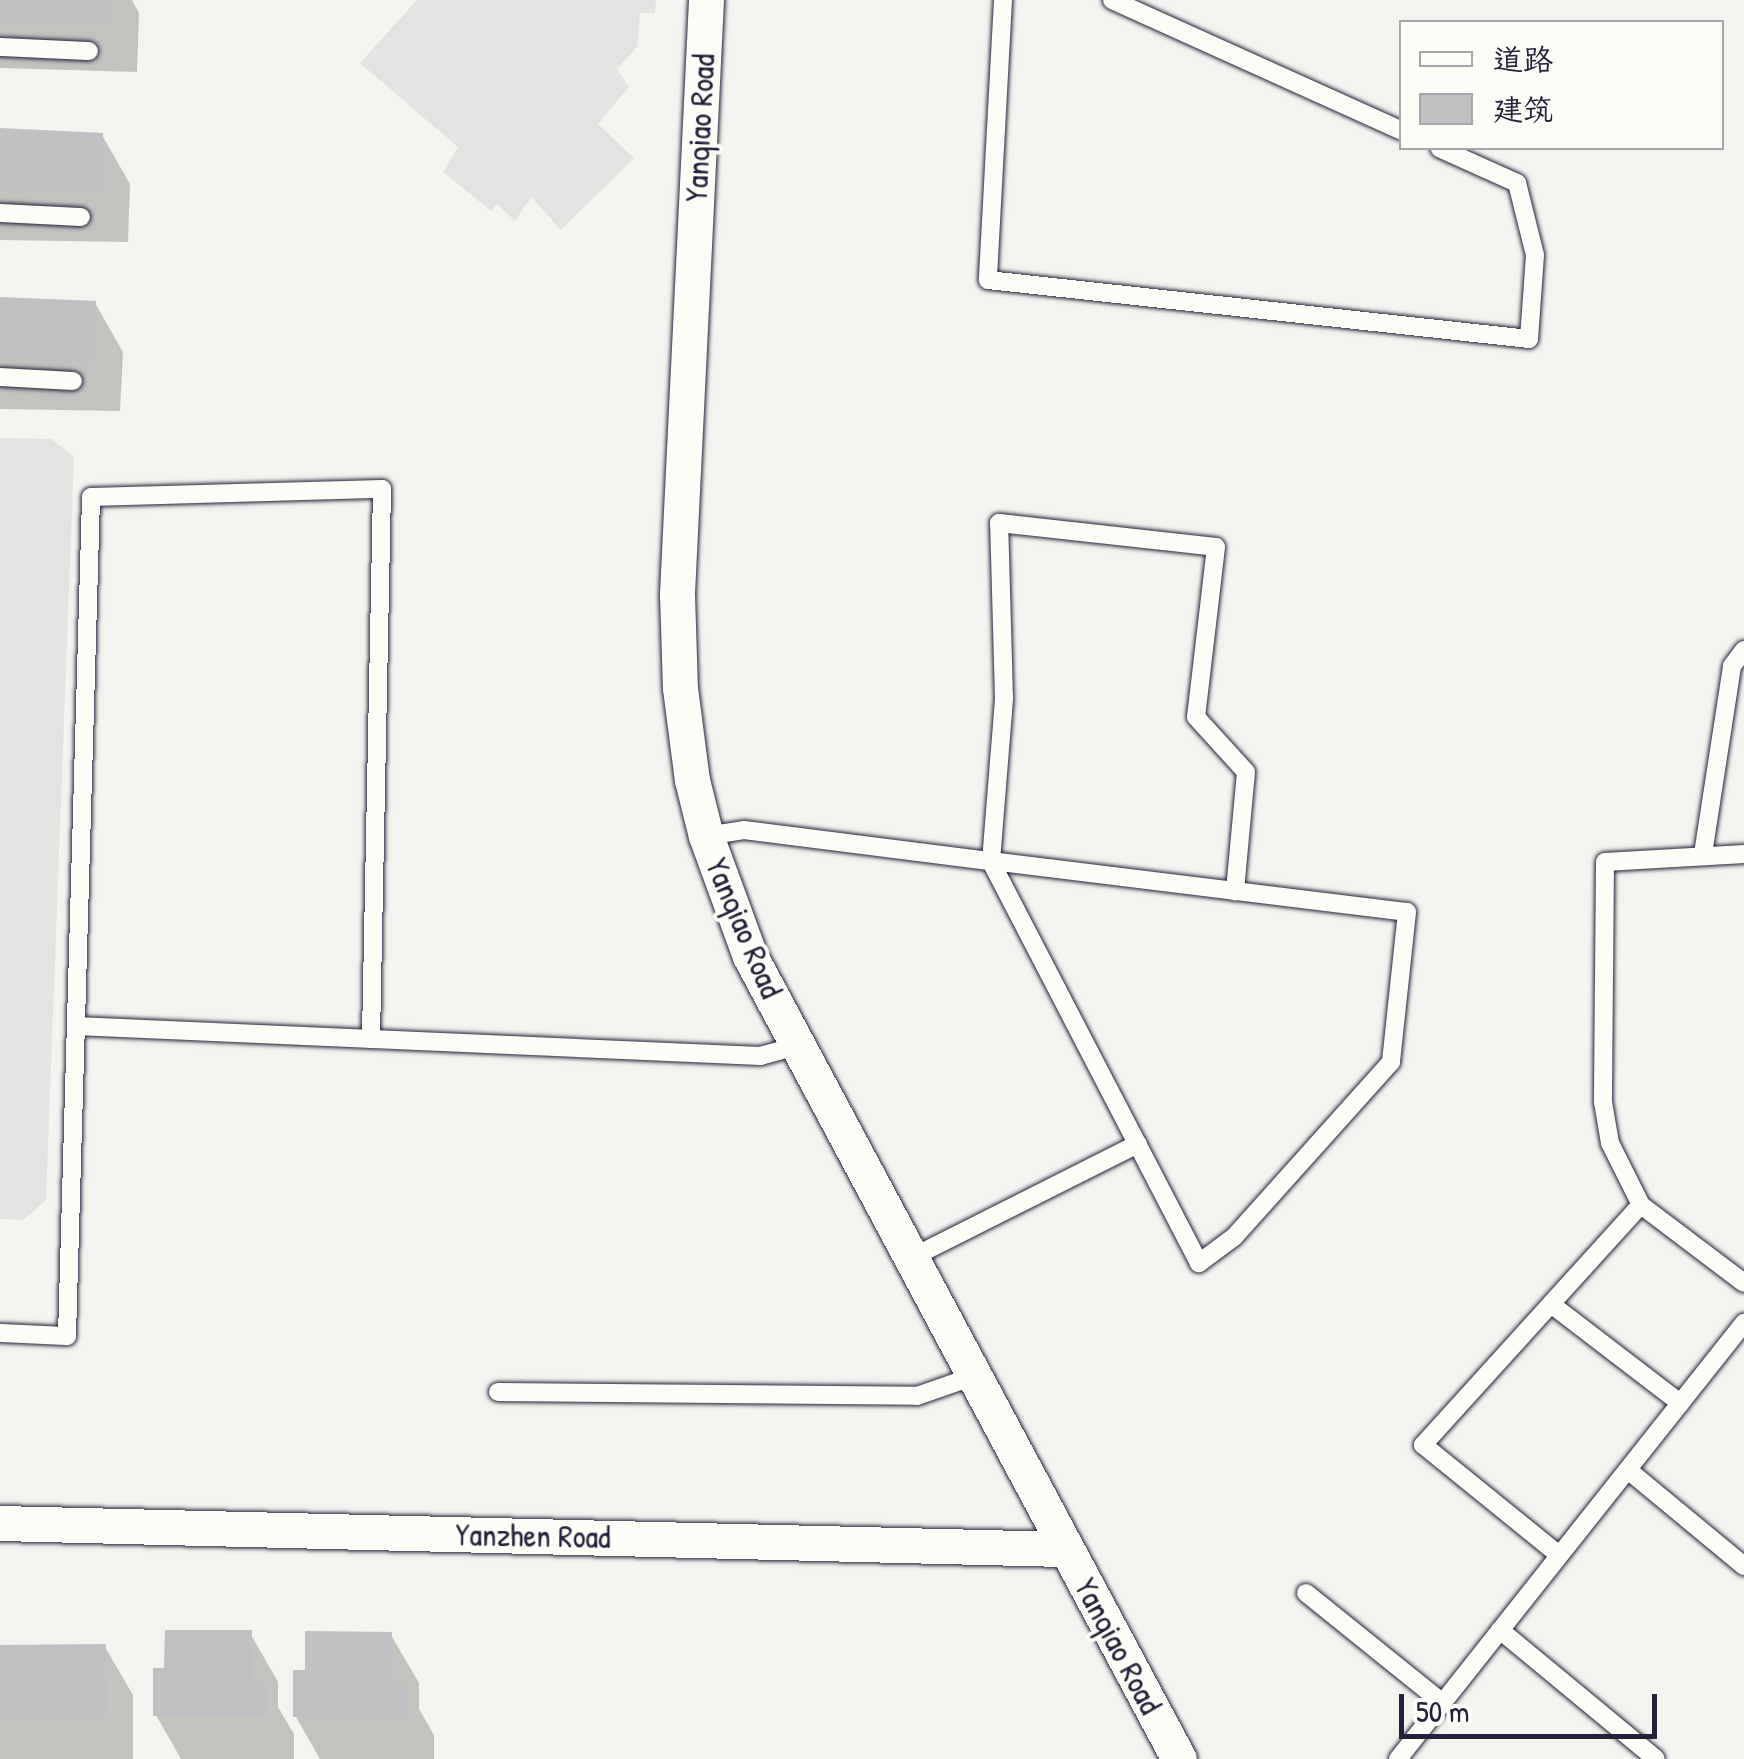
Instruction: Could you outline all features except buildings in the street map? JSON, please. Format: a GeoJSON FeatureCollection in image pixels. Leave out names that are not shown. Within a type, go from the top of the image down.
{"type":"FeatureCollection","features":[{"type":"Feature","properties":{"kind":"street","name":"Yanqiao Road"},"geometry":{"type":"LineString","coordinates":[[706,0],[677,594],[680,688],[692,780],[706,836],[750,956],[1178,1759]]}},
{"type":"Feature","properties":{"kind":"street","name":"Yanzhen Road"},"geometry":{"type":"LineString","coordinates":[[0,1523],[1066,1549]]}},
{"type":"Feature","properties":{"kind":"lane"},"geometry":{"type":"LineString","coordinates":[[1003,0],[988,280],[1529,339],[1535,255],[1517,183],[1443,150]]}},
{"type":"Feature","properties":{"kind":"lane"},"geometry":{"type":"LineString","coordinates":[[1112,0],[1399,130]]}},
{"type":"Feature","properties":{"kind":"lane"},"geometry":{"type":"LineString","coordinates":[[0,47],[89,51]]}},
{"type":"Feature","properties":{"kind":"lane"},"geometry":{"type":"LineString","coordinates":[[0,212],[81,217]]}},
{"type":"Feature","properties":{"kind":"lane"},"geometry":{"type":"LineString","coordinates":[[0,377],[73,381]]}},
{"type":"Feature","properties":{"kind":"lane"},"geometry":{"type":"LineString","coordinates":[[0,1333],[67,1336],[91,498],[382,488],[371,1039]]}},
{"type":"Feature","properties":{"kind":"lane"},"geometry":{"type":"LineString","coordinates":[[706,836],[744,830],[991,861],[1235,891],[1407,912],[1391,1062],[1234,1237],[1199,1262],[991,861],[1004,698],[999,523],[1216,547],[1196,716],[1246,772],[1235,891]]}},
{"type":"Feature","properties":{"kind":"lane"},"geometry":{"type":"LineString","coordinates":[[1703,854],[1732,666],[1744,650]]}},
{"type":"Feature","properties":{"kind":"lane"},"geometry":{"type":"LineString","coordinates":[[1744,854],[1605,862],[1603,1102],[1610,1143],[1642,1206],[1744,1283]]}},
{"type":"Feature","properties":{"kind":"lane"},"geometry":{"type":"LineString","coordinates":[[76,1026],[760,1056],[798,1046]]}},
{"type":"Feature","properties":{"kind":"lane"},"geometry":{"type":"LineString","coordinates":[[911,1258],[1138,1144]]}},
{"type":"Feature","properties":{"kind":"lane"},"geometry":{"type":"LineString","coordinates":[[1560,1555],[1423,1445],[1642,1206]]}},
{"type":"Feature","properties":{"kind":"lane"},"geometry":{"type":"LineString","coordinates":[[1551,1304],[1680,1403]]}},
{"type":"Feature","properties":{"kind":"lane"},"geometry":{"type":"LineString","coordinates":[[1398,1759],[1744,1323]]}},
{"type":"Feature","properties":{"kind":"lane"},"geometry":{"type":"LineString","coordinates":[[498,1392],[917,1396],[974,1376]]}},
{"type":"Feature","properties":{"kind":"lane"},"geometry":{"type":"LineString","coordinates":[[1628,1470],[1744,1566]]}},
{"type":"Feature","properties":{"kind":"lane"},"geometry":{"type":"LineString","coordinates":[[1306,1592],[1443,1702]]}},
{"type":"Feature","properties":{"kind":"lane"},"geometry":{"type":"LineString","coordinates":[[1500,1630],[1656,1759]]}},
{"type":"Feature","properties":{"kind":"shaded area"},"geometry":{"type":"Polygon","coordinates":[[[417,0],[656,0],[655,13],[640,13],[637,47],[617,69],[629,87],[598,124],[634,158],[561,230],[531,197],[515,221],[497,204],[491,211],[443,172],[458,147],[360,63],[417,0]]]}},
{"type":"Feature","properties":{"kind":"shaded area"},"geometry":{"type":"Polygon","coordinates":[[[0,438],[51,439],[74,456],[46,1200],[23,1220],[0,1219],[0,438]]]}}]}
